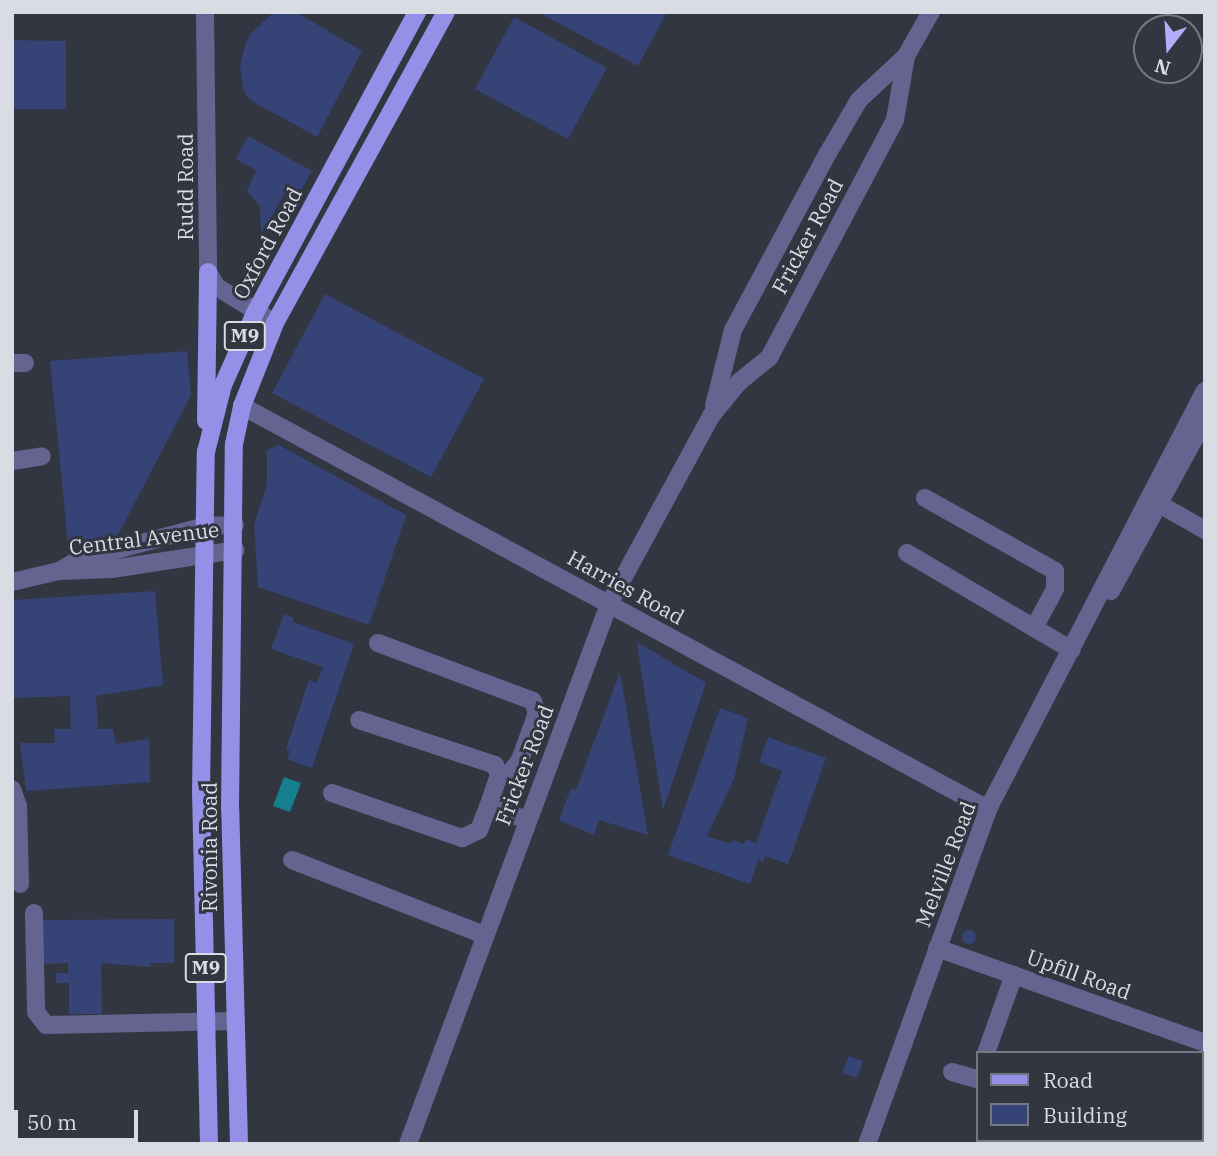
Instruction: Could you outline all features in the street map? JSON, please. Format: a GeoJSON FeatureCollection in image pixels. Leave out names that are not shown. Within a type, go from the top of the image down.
{"type":"FeatureCollection","features":[{"type":"Feature","properties":{"kind":"main road","name":"Oxford Road"},"geometry":{"type":"LineString","coordinates":[[206,553],[206,452],[223,385],[255,313],[417,12]]}},
{"type":"Feature","properties":{"kind":"main road","name":"M9"},"geometry":{"type":"LineString","coordinates":[[236,550],[234,444],[243,405],[275,323],[446,12]]}},
{"type":"Feature","properties":{"kind":"main road"},"geometry":{"type":"LineString","coordinates":[[206,452],[208,272]]}},
{"type":"Feature","properties":{"kind":"main road","name":"Rivonia Road"},"geometry":{"type":"LineString","coordinates":[[236,550],[230,808],[239,1144]]}},
{"type":"Feature","properties":{"kind":"main road","name":"Rivonia Road"},"geometry":{"type":"LineString","coordinates":[[206,553],[201,793],[209,1144]]}},
{"type":"Feature","properties":{"kind":"street","name":"Fricker Road"},"geometry":{"type":"LineString","coordinates":[[408,1144],[609,604],[711,416],[727,369],[733,330],[859,100],[906,57],[931,12]]}},
{"type":"Feature","properties":{"kind":"street","name":"Rudd Road"},"geometry":{"type":"LineString","coordinates":[[205,13],[208,272]]}},
{"type":"Feature","properties":{"kind":"street","name":"Fricker Road"},"geometry":{"type":"LineString","coordinates":[[711,416],[739,383],[769,358],[895,120],[906,57]]}},
{"type":"Feature","properties":{"kind":"street"},"geometry":{"type":"LineString","coordinates":[[208,272],[216,287],[275,323]]}},
{"type":"Feature","properties":{"kind":"street","name":"Melville Road"},"geometry":{"type":"LineString","coordinates":[[867,1144],[988,809],[1092,611],[1092,601],[1205,391]]}},
{"type":"Feature","properties":{"kind":"street","name":"Harries Road"},"geometry":{"type":"LineString","coordinates":[[243,405],[988,809]]}},
{"type":"Feature","properties":{"kind":"street","name":"Melville Road"},"geometry":{"type":"LineString","coordinates":[[1092,611],[1103,606],[1205,419]]}},
{"type":"Feature","properties":{"kind":"street"},"geometry":{"type":"LineString","coordinates":[[12,461],[42,456]]}},
{"type":"Feature","properties":{"kind":"street"},"geometry":{"type":"LineString","coordinates":[[925,498],[1055,571],[1055,589],[1034,628]]}},
{"type":"Feature","properties":{"kind":"street"},"geometry":{"type":"LineString","coordinates":[[1159,504],[1205,530]]}},
{"type":"Feature","properties":{"kind":"street","name":"Central Avenue"},"geometry":{"type":"LineString","coordinates":[[59,571],[78,560],[206,526],[235,525]]}},
{"type":"Feature","properties":{"kind":"street","name":"Central Avenue"},"geometry":{"type":"LineString","coordinates":[[12,582],[59,571],[111,569],[236,550]]}},
{"type":"Feature","properties":{"kind":"street"},"geometry":{"type":"LineString","coordinates":[[906,553],[1072,650]]}},
{"type":"Feature","properties":{"kind":"street"},"geometry":{"type":"LineString","coordinates":[[378,643],[533,701],[537,713],[520,760],[511,772],[499,775]]}},
{"type":"Feature","properties":{"kind":"street"},"geometry":{"type":"LineString","coordinates":[[359,720],[490,762],[499,775]]}},
{"type":"Feature","properties":{"kind":"street"},"geometry":{"type":"LineString","coordinates":[[332,793],[462,838],[479,830],[499,775]]}},
{"type":"Feature","properties":{"kind":"street"},"geometry":{"type":"LineString","coordinates":[[12,789],[18,806],[20,884]]}},
{"type":"Feature","properties":{"kind":"street"},"geometry":{"type":"LineString","coordinates":[[488,807],[528,820]]}},
{"type":"Feature","properties":{"kind":"street"},"geometry":{"type":"LineString","coordinates":[[292,860],[484,935]]}},
{"type":"Feature","properties":{"kind":"street"},"geometry":{"type":"LineString","coordinates":[[34,913],[36,1012],[41,1022],[52,1026],[235,1021]]}},
{"type":"Feature","properties":{"kind":"street","name":"Upfill Road"},"geometry":{"type":"LineString","coordinates":[[937,948],[1205,1042]]}},
{"type":"Feature","properties":{"kind":"street"},"geometry":{"type":"LineString","coordinates":[[987,1051],[1014,975]]}},
{"type":"Feature","properties":{"kind":"street"},"geometry":{"type":"LineString","coordinates":[[952,1072],[976,1078]]}},
{"type":"Feature","properties":{"kind":"water"},"geometry":{"type":"Polygon","coordinates":[[[284,777],[301,783],[290,812],[273,806],[284,777]]]}},
{"type":"Feature","properties":{"kind":"building"},"geometry":{"type":"Polygon","coordinates":[[[274,12],[296,12],[362,51],[317,137],[250,100],[244,92],[240,67],[245,45],[250,34],[274,12]]]}},
{"type":"Feature","properties":{"kind":"building"},"geometry":{"type":"Polygon","coordinates":[[[538,12],[667,12],[638,66],[538,12]]]}},
{"type":"Feature","properties":{"kind":"building"},"geometry":{"type":"Polygon","coordinates":[[[514,17],[607,68],[568,139],[475,89],[514,17]]]}},
{"type":"Feature","properties":{"kind":"building"},"geometry":{"type":"Polygon","coordinates":[[[12,40],[66,41],[66,109],[12,109],[12,40]]]}},
{"type":"Feature","properties":{"kind":"building"},"geometry":{"type":"Polygon","coordinates":[[[248,136],[312,171],[300,192],[289,186],[261,235],[260,206],[247,191],[256,170],[236,159],[248,136]]]}},
{"type":"Feature","properties":{"kind":"building"},"geometry":{"type":"Polygon","coordinates":[[[325,294],[484,379],[431,477],[272,393],[325,294]]]}},
{"type":"Feature","properties":{"kind":"building"},"geometry":{"type":"Polygon","coordinates":[[[187,351],[191,395],[117,537],[68,544],[50,361],[187,351]]]}},
{"type":"Feature","properties":{"kind":"building"},"geometry":{"type":"Polygon","coordinates":[[[279,445],[406,515],[369,625],[258,587],[254,525],[267,485],[267,450],[279,445]]]}},
{"type":"Feature","properties":{"kind":"building"},"geometry":{"type":"Polygon","coordinates":[[[155,591],[163,685],[96,696],[98,729],[113,729],[116,744],[149,739],[150,782],[26,791],[20,743],[55,743],[54,729],[71,729],[70,696],[12,698],[12,600],[155,591]]]}},
{"type":"Feature","properties":{"kind":"building"},"geometry":{"type":"Polygon","coordinates":[[[284,614],[294,618],[293,622],[354,644],[312,768],[287,759],[290,751],[286,749],[309,680],[317,683],[323,667],[271,649],[284,614]]]}},
{"type":"Feature","properties":{"kind":"building"},"geometry":{"type":"Polygon","coordinates":[[[637,642],[706,683],[663,810],[641,670],[637,642]]]}},
{"type":"Feature","properties":{"kind":"building"},"geometry":{"type":"Polygon","coordinates":[[[620,672],[648,835],[599,820],[594,835],[559,820],[571,788],[576,790],[620,672]]]}},
{"type":"Feature","properties":{"kind":"building"},"geometry":{"type":"Polygon","coordinates":[[[720,708],[748,718],[734,779],[707,836],[732,844],[733,840],[744,844],[746,839],[756,843],[782,771],[759,762],[768,737],[826,758],[788,864],[765,856],[763,862],[758,860],[750,884],[668,855],[720,708]]]}},
{"type":"Feature","properties":{"kind":"building"},"geometry":{"type":"Polygon","coordinates":[[[174,919],[174,963],[150,963],[150,967],[101,963],[102,1014],[69,1014],[69,983],[56,983],[56,973],[68,973],[68,963],[41,964],[41,920],[174,919]]]}},
{"type":"Feature","properties":{"kind":"building"},"geometry":{"type":"Polygon","coordinates":[[[966,930],[972,930],[976,937],[972,944],[966,944],[962,940],[962,934],[966,930]]]}},
{"type":"Feature","properties":{"kind":"building"},"geometry":{"type":"Polygon","coordinates":[[[849,1056],[863,1061],[857,1078],[842,1073],[849,1056]]]}}]}
